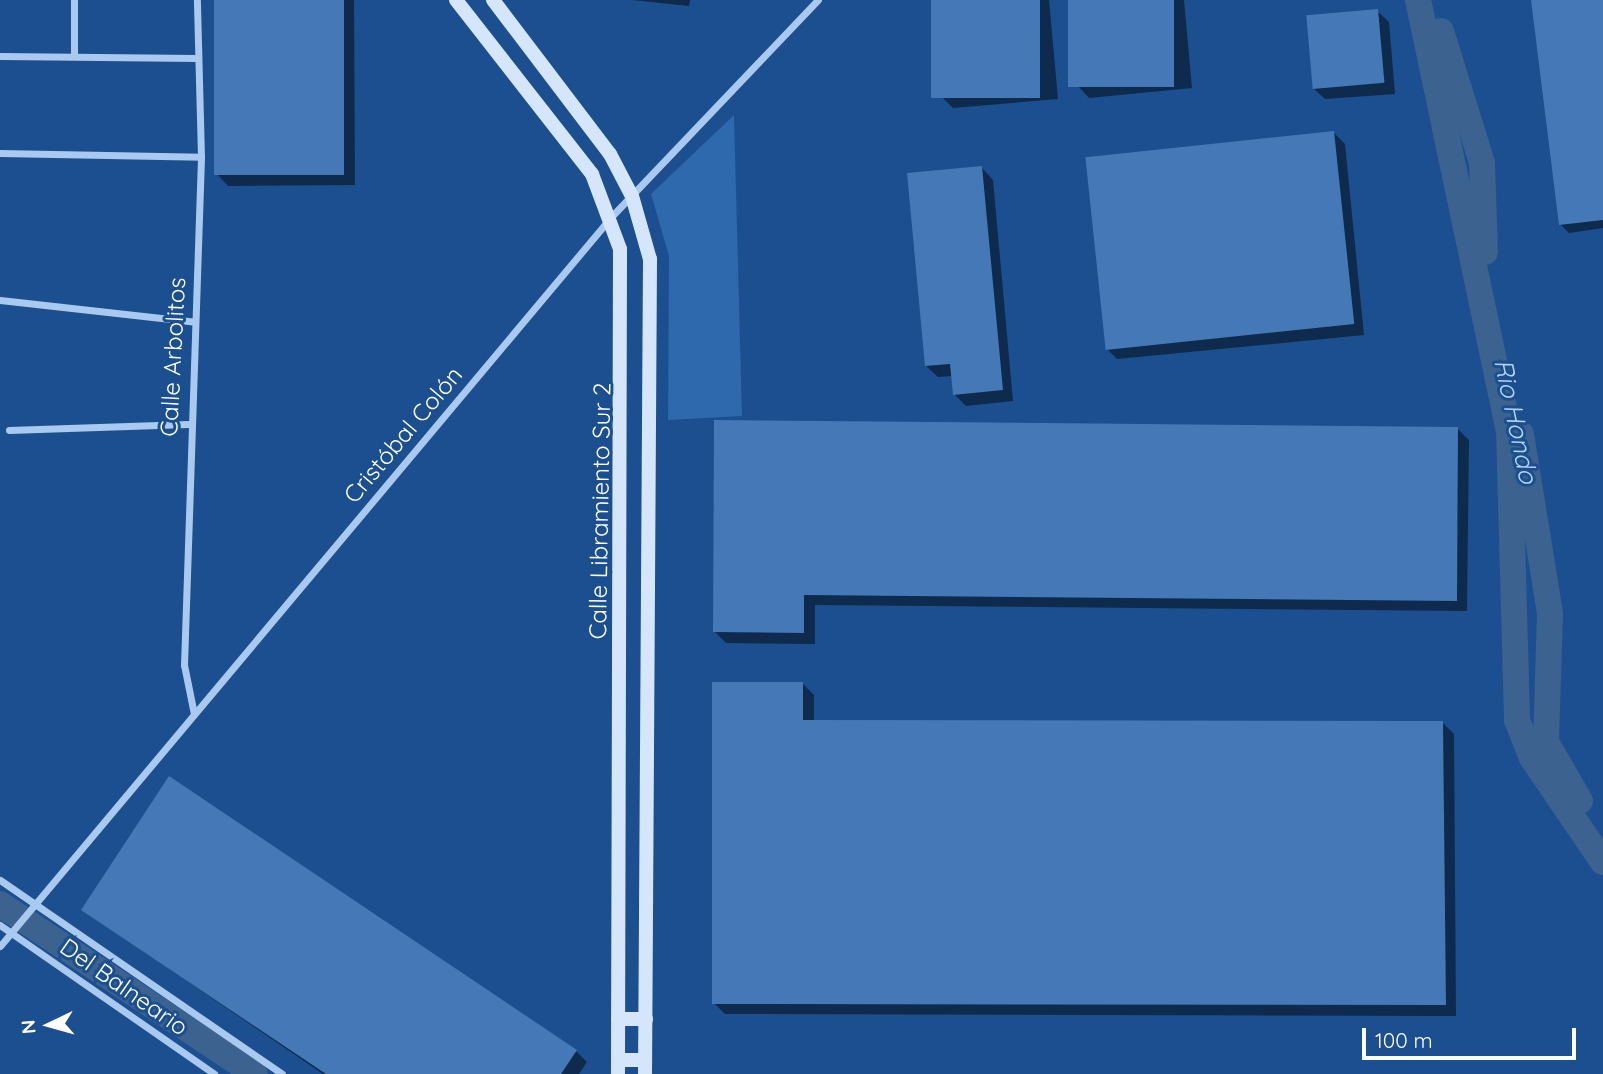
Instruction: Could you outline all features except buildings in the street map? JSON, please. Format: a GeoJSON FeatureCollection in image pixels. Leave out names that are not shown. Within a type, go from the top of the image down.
{"type":"FeatureCollection","features":[{"type":"Feature","properties":{"kind":"main road","name":"Calle Libramiento Sur 2"},"geometry":{"type":"LineString","coordinates":[[456,0],[592,174],[611,217],[623,277],[618,1067]]}},
{"type":"Feature","properties":{"kind":"main road","name":"Calle Libramiento Sur 2"},"geometry":{"type":"LineString","coordinates":[[493,0],[610,154],[632,196],[652,282],[645,1067]]}},
{"type":"Feature","properties":{"kind":"main road"},"geometry":{"type":"LineString","coordinates":[[624,407],[651,407]]}},
{"type":"Feature","properties":{"kind":"main road"},"geometry":{"type":"LineString","coordinates":[[622,652],[649,653]]}},
{"type":"Feature","properties":{"kind":"main road"},"geometry":{"type":"LineString","coordinates":[[618,1019],[646,1019]]}},
{"type":"Feature","properties":{"kind":"main road"},"geometry":{"type":"LineString","coordinates":[[618,1067],[645,1067]]}},
{"type":"Feature","properties":{"kind":"street"},"geometry":{"type":"LineString","coordinates":[[74,0],[75,56]]}},
{"type":"Feature","properties":{"kind":"street","name":"Calle Arbolitos"},"geometry":{"type":"LineString","coordinates":[[194,714],[184,665],[188,424],[201,157],[197,0]]}},
{"type":"Feature","properties":{"kind":"street","name":"Cristóbal Colón"},"geometry":{"type":"LineString","coordinates":[[0,946],[24,914],[611,217],[818,0]]}},
{"type":"Feature","properties":{"kind":"street"},"geometry":{"type":"LineString","coordinates":[[0,55],[197,58]]}},
{"type":"Feature","properties":{"kind":"street"},"geometry":{"type":"LineString","coordinates":[[0,153],[201,157]]}},
{"type":"Feature","properties":{"kind":"street"},"geometry":{"type":"LineString","coordinates":[[0,300],[195,322]]}},
{"type":"Feature","properties":{"kind":"street"},"geometry":{"type":"LineString","coordinates":[[9,430],[188,424]]}},
{"type":"Feature","properties":{"kind":"street"},"geometry":{"type":"LineString","coordinates":[[0,880],[32,906],[282,1074]]}},
{"type":"Feature","properties":{"kind":"street","name":"Del Balneario"},"geometry":{"type":"LineString","coordinates":[[0,925],[12,930],[214,1074]]}},
{"type":"Feature","properties":{"kind":"shaded area"},"geometry":{"type":"Polygon","coordinates":[[[734,115],[742,416],[668,420],[669,256],[651,194],[734,115]]]}},
{"type":"Feature","properties":{"kind":"waterway"},"geometry":{"type":"LineString","coordinates":[[1418,0],[1509,431],[1517,720],[1532,758],[1603,862]]}},
{"type":"Feature","properties":{"kind":"waterway","name":"Rio Hondo"},"geometry":{"type":"LineString","coordinates":[[1441,31],[1482,163],[1485,252]]}},
{"type":"Feature","properties":{"kind":"waterway","name":"Rio Hondo"},"geometry":{"type":"LineString","coordinates":[[1521,434],[1550,614],[1546,742],[1580,801]]}},
{"type":"Feature","properties":{"kind":"waterway"},"geometry":{"type":"LineString","coordinates":[[0,904],[255,1074]]}}]}
